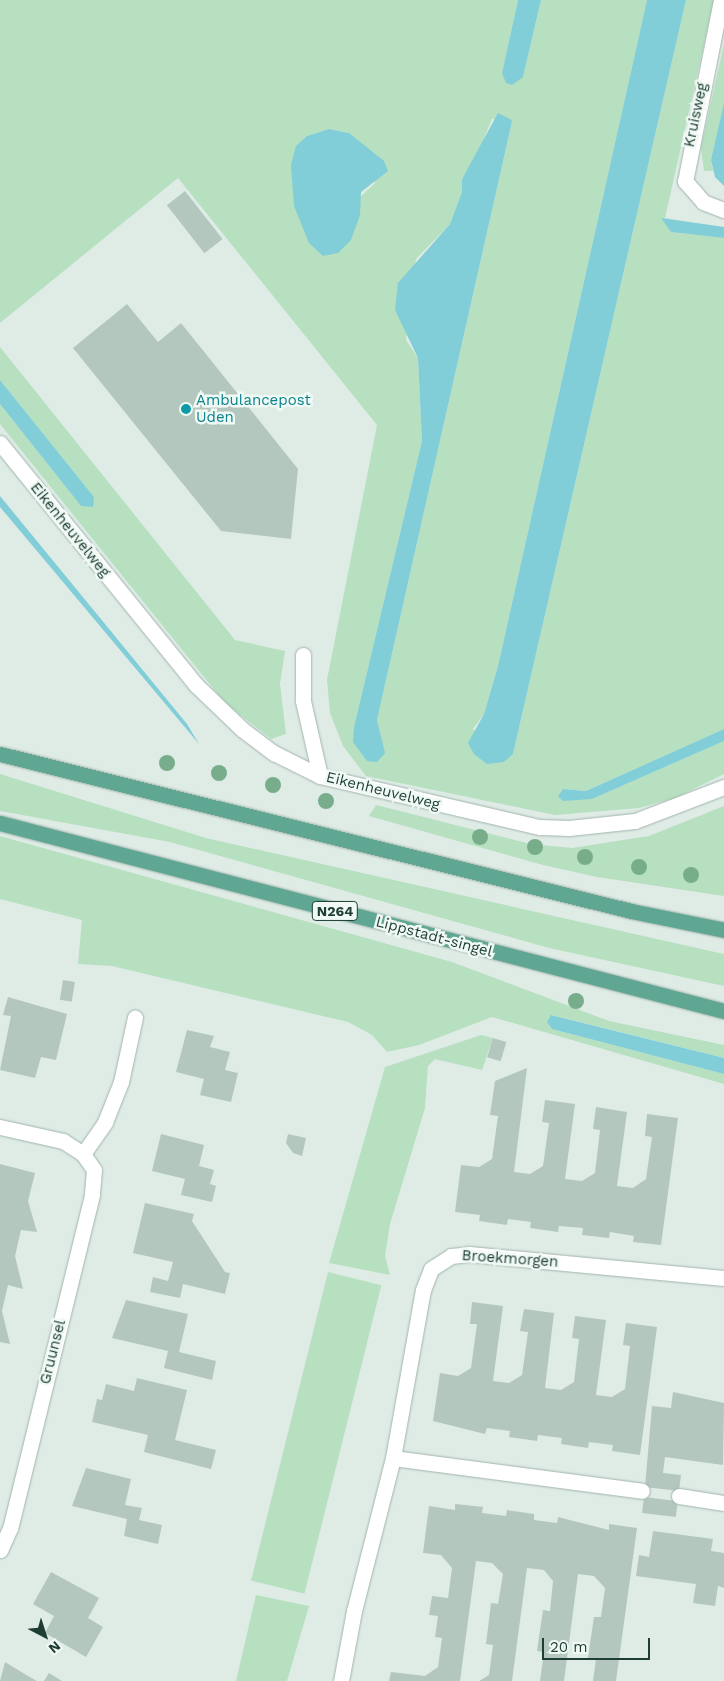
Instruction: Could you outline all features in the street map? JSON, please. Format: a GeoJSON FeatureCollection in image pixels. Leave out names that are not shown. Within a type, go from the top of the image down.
{"type":"FeatureCollection","features":[{"type":"Feature","properties":{"kind":"main road"},"geometry":{"type":"LineString","coordinates":[[0,754],[631,911],[724,930]]}},
{"type":"Feature","properties":{"kind":"main road","name":"Lippstadt-singel"},"geometry":{"type":"LineString","coordinates":[[0,823],[724,1011]]}},
{"type":"Feature","properties":{"kind":"street","name":"Kruisweg"},"geometry":{"type":"LineString","coordinates":[[721,0],[685,181],[703,202],[724,210]]}},
{"type":"Feature","properties":{"kind":"street","name":"Eikenheuvelweg"},"geometry":{"type":"LineString","coordinates":[[0,443],[196,685],[243,730],[274,753],[320,776],[540,827],[569,828],[635,821],[724,787]]}},
{"type":"Feature","properties":{"kind":"street"},"geometry":{"type":"LineString","coordinates":[[303,655],[303,701],[320,776]]}},
{"type":"Feature","properties":{"kind":"street"},"geometry":{"type":"LineString","coordinates":[[0,1126],[63,1141],[83,1154],[105,1122],[121,1082],[135,1017]]}},
{"type":"Feature","properties":{"kind":"street","name":"Gruunsel"},"geometry":{"type":"LineString","coordinates":[[0,1550],[10,1528],[92,1195],[94,1170],[83,1154]]}},
{"type":"Feature","properties":{"kind":"street","name":"Broekmorgen"},"geometry":{"type":"LineString","coordinates":[[341,1681],[354,1611],[393,1458],[423,1290],[431,1269],[451,1256],[469,1254],[724,1278]]}},
{"type":"Feature","properties":{"kind":"street"},"geometry":{"type":"LineString","coordinates":[[393,1458],[642,1491]]}},
{"type":"Feature","properties":{"kind":"street"},"geometry":{"type":"LineString","coordinates":[[679,1496],[724,1503]]}},
{"type":"Feature","properties":{"kind":"green space"},"geometry":{"type":"Polygon","coordinates":[[[0,0],[518,0],[502,73],[523,77],[541,0],[647,0],[498,666],[484,714],[473,729],[504,762],[513,754],[686,0],[714,0],[665,218],[724,227],[662,218],[671,232],[724,238],[724,729],[586,791],[563,789],[592,799],[724,741],[724,774],[675,798],[639,808],[555,815],[366,776],[343,746],[330,713],[327,680],[377,425],[178,178],[0,323],[0,0]],[[492,119],[477,156],[462,178],[462,192],[450,224],[416,259],[406,340],[418,358],[422,441],[354,727],[376,762],[384,753],[377,720],[512,120],[492,119]],[[329,129],[307,136],[360,215],[358,199],[375,183],[349,133],[329,129]]]}},
{"type":"Feature","properties":{"kind":"green space"},"geometry":{"type":"Polygon","coordinates":[[[724,44],[724,102],[711,160],[713,171],[704,171],[701,148],[724,44]]]}},
{"type":"Feature","properties":{"kind":"green space"},"geometry":{"type":"Polygon","coordinates":[[[0,347],[235,640],[285,651],[280,684],[286,734],[271,739],[225,703],[0,424],[0,404],[81,506],[94,497],[0,380],[0,347]]]}},
{"type":"Feature","properties":{"kind":"green space"},"geometry":{"type":"Polygon","coordinates":[[[0,774],[206,838],[724,954],[724,986],[549,948],[170,842],[0,811],[0,774]]]}},
{"type":"Feature","properties":{"kind":"green space"},"geometry":{"type":"Polygon","coordinates":[[[376,805],[531,844],[572,848],[649,836],[724,806],[724,896],[597,877],[543,865],[369,816],[376,805]]]}},
{"type":"Feature","properties":{"kind":"green space"},"geometry":{"type":"Polygon","coordinates":[[[0,836],[452,962],[609,1021],[724,1045],[724,1058],[552,1015],[552,1029],[724,1074],[724,1084],[492,1017],[419,1045],[387,1052],[372,1035],[348,1022],[112,966],[78,964],[82,920],[0,899],[0,836]]]}},
{"type":"Feature","properties":{"kind":"green space"},"geometry":{"type":"Polygon","coordinates":[[[481,1035],[493,1038],[482,1070],[435,1059],[428,1066],[425,1108],[390,1224],[385,1256],[390,1275],[329,1263],[385,1067],[481,1035]]]}},
{"type":"Feature","properties":{"kind":"green space"},"geometry":{"type":"Polygon","coordinates":[[[328,1272],[381,1285],[304,1594],[251,1581],[328,1272]]]}},
{"type":"Feature","properties":{"kind":"green space"},"geometry":{"type":"Polygon","coordinates":[[[256,1595],[309,1606],[287,1681],[236,1681],[256,1595]]]}},
{"type":"Feature","properties":{"kind":"water"},"geometry":{"type":"Polygon","coordinates":[[[518,0],[541,0],[523,77],[512,85],[506,83],[502,73],[518,0]]]}},
{"type":"Feature","properties":{"kind":"water"},"geometry":{"type":"Polygon","coordinates":[[[647,0],[686,0],[513,754],[504,762],[487,764],[474,754],[468,743],[484,714],[498,666],[647,0]]]}},
{"type":"Feature","properties":{"kind":"water"},"geometry":{"type":"Polygon","coordinates":[[[724,102],[724,186],[715,177],[711,160],[724,102]]]}},
{"type":"Feature","properties":{"kind":"water"},"geometry":{"type":"Polygon","coordinates":[[[498,113],[512,120],[511,126],[377,720],[385,753],[377,762],[367,761],[353,742],[354,727],[422,441],[418,358],[395,310],[398,283],[450,224],[462,192],[462,179],[498,113]]]}},
{"type":"Feature","properties":{"kind":"water"},"geometry":{"type":"Polygon","coordinates":[[[329,129],[349,133],[384,161],[388,171],[361,192],[360,215],[351,240],[338,253],[323,256],[309,243],[294,206],[291,165],[296,146],[307,136],[329,129]]]}},
{"type":"Feature","properties":{"kind":"water"},"geometry":{"type":"Polygon","coordinates":[[[661,218],[724,227],[724,238],[671,232],[661,218]]]}},
{"type":"Feature","properties":{"kind":"water"},"geometry":{"type":"Polygon","coordinates":[[[0,380],[94,497],[93,507],[81,506],[0,404],[0,380]]]}},
{"type":"Feature","properties":{"kind":"water"},"geometry":{"type":"Polygon","coordinates":[[[0,496],[187,724],[199,744],[0,507],[0,496]]]}},
{"type":"Feature","properties":{"kind":"water"},"geometry":{"type":"Polygon","coordinates":[[[724,729],[724,741],[592,799],[563,801],[558,796],[563,789],[586,791],[724,729]]]}},
{"type":"Feature","properties":{"kind":"water"},"geometry":{"type":"Polygon","coordinates":[[[551,1015],[724,1058],[724,1074],[552,1029],[547,1022],[551,1015]]]}},
{"type":"Feature","properties":{"kind":"building"},"geometry":{"type":"Polygon","coordinates":[[[185,191],[223,239],[204,253],[167,205],[185,191]]]}},
{"type":"Feature","properties":{"kind":"building","name":"Ambulancepost Uden"},"geometry":{"type":"Polygon","coordinates":[[[127,304],[158,342],[181,323],[298,469],[291,539],[221,531],[73,348],[127,304]]]}},
{"type":"Feature","properties":{"kind":"building"},"geometry":{"type":"Polygon","coordinates":[[[63,980],[75,982],[72,1002],[60,1000],[63,980]]]}},
{"type":"Feature","properties":{"kind":"building"},"geometry":{"type":"Polygon","coordinates":[[[8,997],[67,1014],[56,1060],[41,1057],[35,1078],[0,1070],[11,1016],[3,1015],[8,997]]]}},
{"type":"Feature","properties":{"kind":"building"},"geometry":{"type":"Polygon","coordinates":[[[187,1030],[214,1036],[210,1047],[230,1052],[225,1070],[238,1073],[231,1102],[200,1095],[204,1079],[176,1072],[187,1030]]]}},
{"type":"Feature","properties":{"kind":"building"},"geometry":{"type":"Polygon","coordinates":[[[493,1038],[506,1042],[501,1061],[487,1057],[493,1038]]]}},
{"type":"Feature","properties":{"kind":"building"},"geometry":{"type":"Polygon","coordinates":[[[527,1068],[514,1172],[530,1174],[543,1166],[549,1123],[542,1122],[545,1100],[575,1104],[565,1179],[582,1181],[595,1173],[600,1130],[593,1129],[596,1107],[627,1112],[617,1186],[633,1188],[646,1179],[652,1137],[645,1136],[647,1114],[678,1118],[661,1245],[633,1242],[634,1236],[610,1232],[609,1238],[582,1235],[583,1228],[559,1226],[558,1232],[530,1228],[531,1222],[508,1219],[507,1225],[479,1221],[480,1215],[455,1212],[461,1165],[479,1167],[492,1159],[498,1116],[490,1115],[495,1081],[527,1068]]]}},
{"type":"Feature","properties":{"kind":"building"},"geometry":{"type":"Polygon","coordinates":[[[161,1134],[204,1145],[199,1166],[214,1170],[210,1184],[216,1186],[212,1202],[181,1195],[185,1179],[152,1171],[161,1134]]]}},
{"type":"Feature","properties":{"kind":"building"},"geometry":{"type":"Polygon","coordinates":[[[288,1134],[306,1138],[302,1156],[293,1153],[286,1143],[288,1134]]]}},
{"type":"Feature","properties":{"kind":"building"},"geometry":{"type":"Polygon","coordinates":[[[0,1164],[35,1173],[28,1201],[37,1232],[21,1230],[15,1256],[23,1289],[8,1285],[2,1311],[10,1344],[0,1342],[0,1164]]]}},
{"type":"Feature","properties":{"kind":"building"},"geometry":{"type":"Polygon","coordinates":[[[145,1203],[194,1214],[192,1221],[225,1272],[230,1273],[225,1294],[183,1284],[180,1298],[150,1292],[153,1277],[168,1281],[173,1262],[133,1253],[145,1203]]]}},
{"type":"Feature","properties":{"kind":"building"},"geometry":{"type":"Polygon","coordinates":[[[126,1300],[188,1314],[179,1352],[216,1361],[212,1380],[164,1368],[168,1351],[112,1338],[126,1300]]]}},
{"type":"Feature","properties":{"kind":"building"},"geometry":{"type":"Polygon","coordinates":[[[472,1302],[503,1306],[493,1381],[509,1383],[522,1375],[528,1332],[520,1331],[524,1309],[554,1313],[545,1388],[561,1390],[574,1382],[579,1339],[572,1338],[575,1316],[606,1320],[596,1395],[612,1397],[625,1389],[630,1346],[623,1345],[626,1323],[657,1327],[640,1455],[612,1451],[613,1445],[589,1442],[588,1448],[561,1444],[562,1438],[538,1435],[537,1441],[509,1437],[510,1431],[487,1428],[485,1434],[433,1421],[440,1373],[458,1376],[471,1368],[477,1324],[470,1324],[472,1302]]]}},
{"type":"Feature","properties":{"kind":"building"},"geometry":{"type":"Polygon","coordinates":[[[137,1378],[187,1390],[175,1440],[216,1450],[211,1469],[144,1452],[148,1435],[92,1422],[97,1399],[102,1400],[106,1384],[134,1391],[137,1378]]]}},
{"type":"Feature","properties":{"kind":"building"},"geometry":{"type":"Polygon","coordinates":[[[673,1392],[724,1403],[723,1465],[665,1457],[663,1473],[681,1475],[679,1491],[645,1487],[652,1406],[671,1408],[673,1392]]]}},
{"type":"Feature","properties":{"kind":"building"},"geometry":{"type":"Polygon","coordinates":[[[86,1468],[131,1479],[125,1505],[142,1508],[139,1520],[162,1525],[158,1544],[124,1536],[127,1519],[72,1506],[86,1468]]]}},
{"type":"Feature","properties":{"kind":"building"},"geometry":{"type":"Polygon","coordinates":[[[644,1497],[678,1501],[676,1517],[642,1513],[644,1497]]]}},
{"type":"Feature","properties":{"kind":"building"},"geometry":{"type":"Polygon","coordinates":[[[455,1504],[483,1507],[482,1513],[506,1516],[507,1510],[534,1514],[534,1520],[557,1523],[558,1517],[609,1530],[609,1524],[637,1528],[616,1681],[593,1681],[596,1659],[588,1658],[594,1617],[601,1617],[605,1588],[594,1576],[578,1574],[564,1681],[540,1681],[544,1652],[537,1651],[543,1610],[550,1611],[553,1581],[544,1570],[527,1568],[512,1681],[479,1681],[489,1675],[493,1645],[486,1644],[491,1603],[498,1604],[503,1574],[492,1563],[476,1561],[460,1681],[389,1681],[391,1672],[425,1676],[438,1667],[442,1638],[435,1637],[438,1616],[429,1615],[432,1596],[448,1598],[452,1568],[441,1555],[423,1553],[429,1506],[455,1510],[455,1504]]]}},
{"type":"Feature","properties":{"kind":"building"},"geometry":{"type":"Polygon","coordinates":[[[653,1531],[713,1539],[711,1551],[724,1553],[724,1588],[718,1586],[715,1606],[693,1603],[696,1584],[636,1576],[639,1555],[649,1557],[653,1531]]]}},
{"type":"Feature","properties":{"kind":"building"},"geometry":{"type":"Polygon","coordinates":[[[51,1572],[99,1598],[88,1618],[103,1627],[86,1657],[45,1633],[54,1616],[33,1604],[51,1572]]]}},
{"type":"Feature","properties":{"kind":"building"},"geometry":{"type":"Polygon","coordinates":[[[5,1662],[28,1676],[37,1681],[0,1681],[5,1662]]]}},
{"type":"Feature","properties":{"kind":"building"},"geometry":{"type":"Polygon","coordinates":[[[49,1673],[62,1681],[44,1681],[49,1673]]]}},
{"type":"Feature","properties":{"kind":"place","name":"Ambulancepost Uden"},"geometry":{"type":"Point","coordinates":[186,409]}}]}
